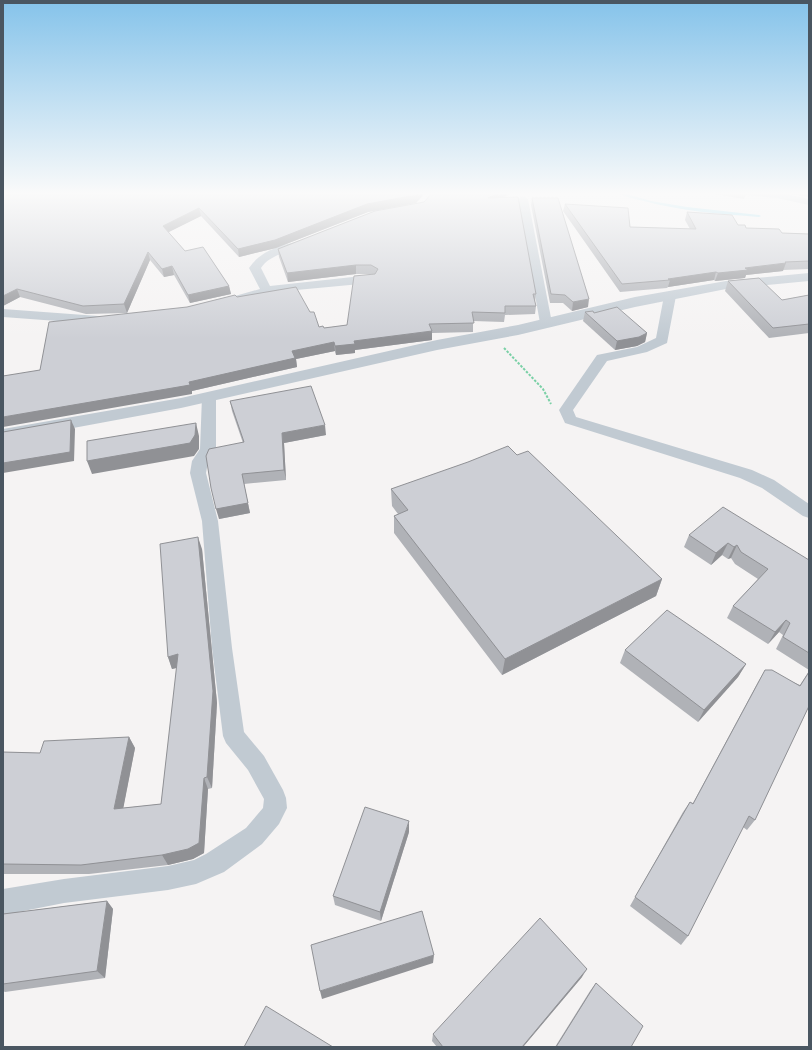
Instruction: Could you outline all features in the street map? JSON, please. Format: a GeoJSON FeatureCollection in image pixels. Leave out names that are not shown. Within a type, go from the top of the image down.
{"type":"FeatureCollection","features":[{"type":"Feature","properties":{"kind":"street"},"geometry":{"type":"LineString","coordinates":[[267,291],[255,268],[257,263],[267,257],[309,241]]}},
{"type":"Feature","properties":{"kind":"street"},"geometry":{"type":"LineString","coordinates":[[531,241],[546,323]]}},
{"type":"Feature","properties":{"kind":"street"},"geometry":{"type":"LineString","coordinates":[[3,435],[99,419],[209,397],[636,302],[751,281],[809,277]]}},
{"type":"Feature","properties":{"kind":"street"},"geometry":{"type":"LineString","coordinates":[[225,302],[289,287],[371,279]]}},
{"type":"Feature","properties":{"kind":"street"},"geometry":{"type":"LineString","coordinates":[[670,296],[662,340],[658,344],[602,358],[566,410],[570,420],[746,474],[768,484],[809,512]]}},
{"type":"Feature","properties":{"kind":"street"},"geometry":{"type":"LineString","coordinates":[[3,313],[48,316],[67,319],[114,319]]}},
{"type":"Feature","properties":{"kind":"street"},"geometry":{"type":"LineString","coordinates":[[3,902],[72,890],[168,878],[196,872],[215,863],[254,836],[271,816],[275,808],[275,798],[256,764],[234,736],[222,648],[210,521],[198,473],[200,462],[208,450],[209,397]]}},
{"type":"Feature","properties":{"kind":"path"},"geometry":{"type":"LineString","coordinates":[[492,335],[543,389],[552,407],[570,420]]}},
{"type":"Feature","properties":{"kind":"building"},"geometry":{"type":"Polygon","coordinates":[[[3,241],[176,241],[185,251],[203,247],[229,286],[188,295],[172,266],[162,269],[148,252],[124,304],[83,306],[17,289],[3,296],[3,241]]]}},
{"type":"Feature","properties":{"kind":"building"},"geometry":{"type":"Polygon","coordinates":[[[230,241],[271,241],[238,249],[230,241]]]}},
{"type":"Feature","properties":{"kind":"building"},"geometry":{"type":"Polygon","coordinates":[[[298,241],[526,241],[536,294],[533,294],[536,306],[505,306],[505,313],[472,312],[474,323],[429,324],[432,331],[354,341],[355,344],[335,346],[334,342],[292,351],[295,358],[189,382],[190,385],[3,417],[3,376],[40,370],[49,322],[187,307],[235,295],[237,297],[296,287],[310,312],[314,312],[319,327],[323,326],[324,328],[347,325],[354,276],[375,274],[378,269],[371,265],[356,265],[287,273],[278,249],[298,241]]]}},
{"type":"Feature","properties":{"kind":"building"},"geometry":{"type":"Polygon","coordinates":[[[541,241],[571,241],[589,299],[573,302],[565,295],[551,294],[541,241]]]}},
{"type":"Feature","properties":{"kind":"building"},"geometry":{"type":"Polygon","coordinates":[[[591,241],[809,241],[809,261],[785,262],[786,263],[745,268],[748,270],[716,272],[668,279],[670,280],[622,284],[591,241]]]}},
{"type":"Feature","properties":{"kind":"building"},"geometry":{"type":"Polygon","coordinates":[[[759,278],[782,300],[809,295],[809,324],[773,328],[728,281],[759,278]]]}},
{"type":"Feature","properties":{"kind":"building"},"geometry":{"type":"Polygon","coordinates":[[[617,307],[647,333],[639,337],[617,341],[585,312],[593,311],[594,313],[617,307]]]}},
{"type":"Feature","properties":{"kind":"building"},"geometry":{"type":"Polygon","coordinates":[[[311,386],[325,425],[282,433],[284,470],[242,474],[248,503],[216,509],[206,456],[209,449],[244,442],[230,401],[311,386]]]}},
{"type":"Feature","properties":{"kind":"building"},"geometry":{"type":"Polygon","coordinates":[[[71,420],[70,452],[3,463],[3,432],[71,420]]]}},
{"type":"Feature","properties":{"kind":"building"},"geometry":{"type":"Polygon","coordinates":[[[196,423],[195,435],[190,443],[87,461],[87,441],[196,423]]]}},
{"type":"Feature","properties":{"kind":"building"},"geometry":{"type":"Polygon","coordinates":[[[508,446],[517,455],[528,451],[662,579],[505,659],[394,516],[408,510],[391,489],[468,462],[508,446]]]}},
{"type":"Feature","properties":{"kind":"building"},"geometry":{"type":"Polygon","coordinates":[[[723,507],[809,560],[809,653],[783,637],[790,623],[786,620],[775,632],[733,606],[768,569],[741,552],[737,545],[734,547],[728,543],[716,553],[689,535],[723,507]]]}},
{"type":"Feature","properties":{"kind":"building"},"geometry":{"type":"Polygon","coordinates":[[[198,537],[213,691],[207,777],[204,778],[199,843],[188,849],[162,855],[81,865],[3,864],[3,752],[40,753],[44,741],[129,737],[114,809],[161,804],[178,654],[168,657],[160,544],[198,537]]]}},
{"type":"Feature","properties":{"kind":"building"},"geometry":{"type":"Polygon","coordinates":[[[667,610],[746,664],[704,710],[625,650],[667,610]]]}},
{"type":"Feature","properties":{"kind":"building"},"geometry":{"type":"Polygon","coordinates":[[[765,670],[772,670],[800,686],[809,672],[809,706],[755,820],[749,816],[688,936],[635,897],[690,802],[693,804],[765,670]]]}},
{"type":"Feature","properties":{"kind":"building"},"geometry":{"type":"Polygon","coordinates":[[[365,807],[409,821],[380,912],[333,896],[365,807]]]}},
{"type":"Feature","properties":{"kind":"building"},"geometry":{"type":"Polygon","coordinates":[[[107,901],[97,971],[3,984],[3,914],[107,901]]]}},
{"type":"Feature","properties":{"kind":"building"},"geometry":{"type":"Polygon","coordinates":[[[422,911],[434,955],[320,991],[311,945],[422,911]]]}},
{"type":"Feature","properties":{"kind":"building"},"geometry":{"type":"Polygon","coordinates":[[[540,918],[587,969],[522,1047],[443,1047],[433,1034],[540,918]]]}},
{"type":"Feature","properties":{"kind":"building"},"geometry":{"type":"Polygon","coordinates":[[[596,983],[643,1026],[631,1047],[556,1047],[596,983]]]}},
{"type":"Feature","properties":{"kind":"building"},"geometry":{"type":"Polygon","coordinates":[[[266,1006],[333,1047],[244,1047],[266,1006]]]}}]}
